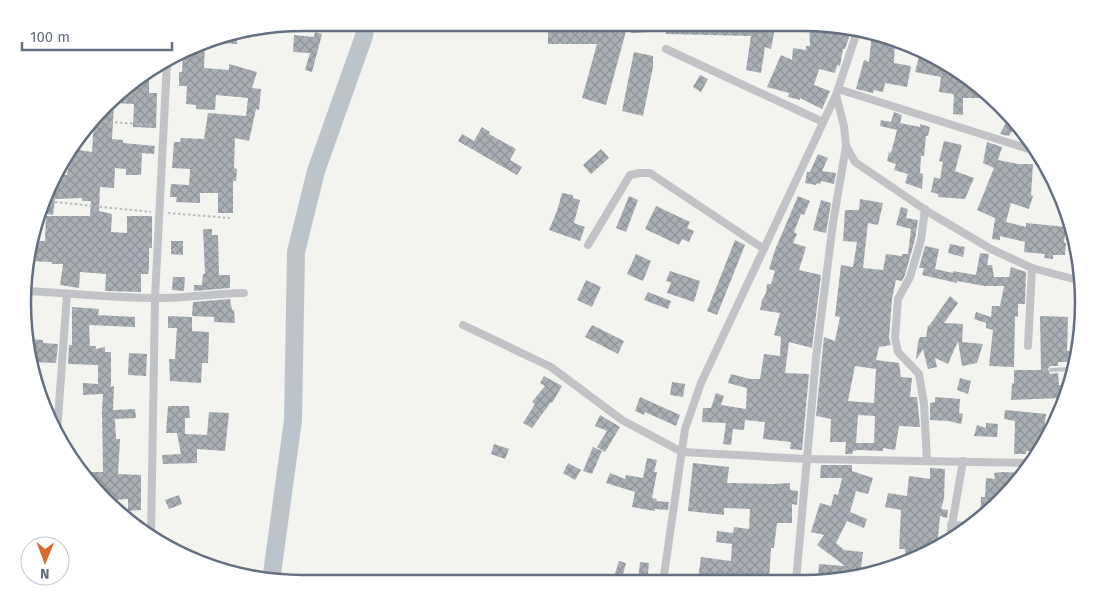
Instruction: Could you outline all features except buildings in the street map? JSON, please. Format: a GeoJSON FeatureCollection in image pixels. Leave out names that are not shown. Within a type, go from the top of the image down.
{"type":"FeatureCollection","features":[{"type":"Feature","properties":{"kind":"street"},"geometry":{"type":"LineString","coordinates":[[664,575],[685,429],[701,383],[837,92],[856,36]]}},
{"type":"Feature","properties":{"kind":"street"},"geometry":{"type":"LineString","coordinates":[[666,49],[823,122]]}},
{"type":"Feature","properties":{"kind":"street"},"geometry":{"type":"LineString","coordinates":[[151,528],[154,298],[167,68]]}},
{"type":"Feature","properties":{"kind":"street"},"geometry":{"type":"LineString","coordinates":[[797,575],[831,233],[846,146],[837,92]]}},
{"type":"Feature","properties":{"kind":"street"},"geometry":{"type":"LineString","coordinates":[[837,92],[1026,148]]}},
{"type":"Feature","properties":{"kind":"street"},"geometry":{"type":"LineString","coordinates":[[846,146],[855,162],[925,210],[991,249],[1032,268],[1073,279]]}},
{"type":"Feature","properties":{"kind":"street"},"geometry":{"type":"LineString","coordinates":[[588,245],[630,175],[640,172],[650,173],[764,249]]}},
{"type":"Feature","properties":{"kind":"street"},"geometry":{"type":"LineString","coordinates":[[925,210],[921,240],[910,277],[898,300],[895,338],[898,352],[919,374],[924,404],[927,461]]}},
{"type":"Feature","properties":{"kind":"street"},"geometry":{"type":"LineString","coordinates":[[1028,346],[1032,268]]}},
{"type":"Feature","properties":{"kind":"street"},"geometry":{"type":"LineString","coordinates":[[32,291],[154,298],[184,298],[212,293],[244,293]]}},
{"type":"Feature","properties":{"kind":"street"},"geometry":{"type":"LineString","coordinates":[[58,420],[67,294]]}},
{"type":"Feature","properties":{"kind":"street"},"geometry":{"type":"LineString","coordinates":[[463,325],[551,367],[622,420],[682,452],[807,459],[1023,463]]}},
{"type":"Feature","properties":{"kind":"street"},"geometry":{"type":"LineString","coordinates":[[950,531],[963,461]]}},
{"type":"Feature","properties":{"kind":"street"},"geometry":{"type":"LineString","coordinates":[[951,525],[959,525]]}},
{"type":"Feature","properties":{"kind":"lane"},"geometry":{"type":"LineString","coordinates":[[1052,370],[1066,369]]}},
{"type":"Feature","properties":{"kind":"path"},"geometry":{"type":"LineString","coordinates":[[101,121],[165,126]]}},
{"type":"Feature","properties":{"kind":"path"},"geometry":{"type":"LineString","coordinates":[[51,203],[230,218]]}},
{"type":"Feature","properties":{"kind":"waterway"},"geometry":{"type":"LineString","coordinates":[[272,572],[293,420],[296,252],[316,171],[365,31]]}}]}
